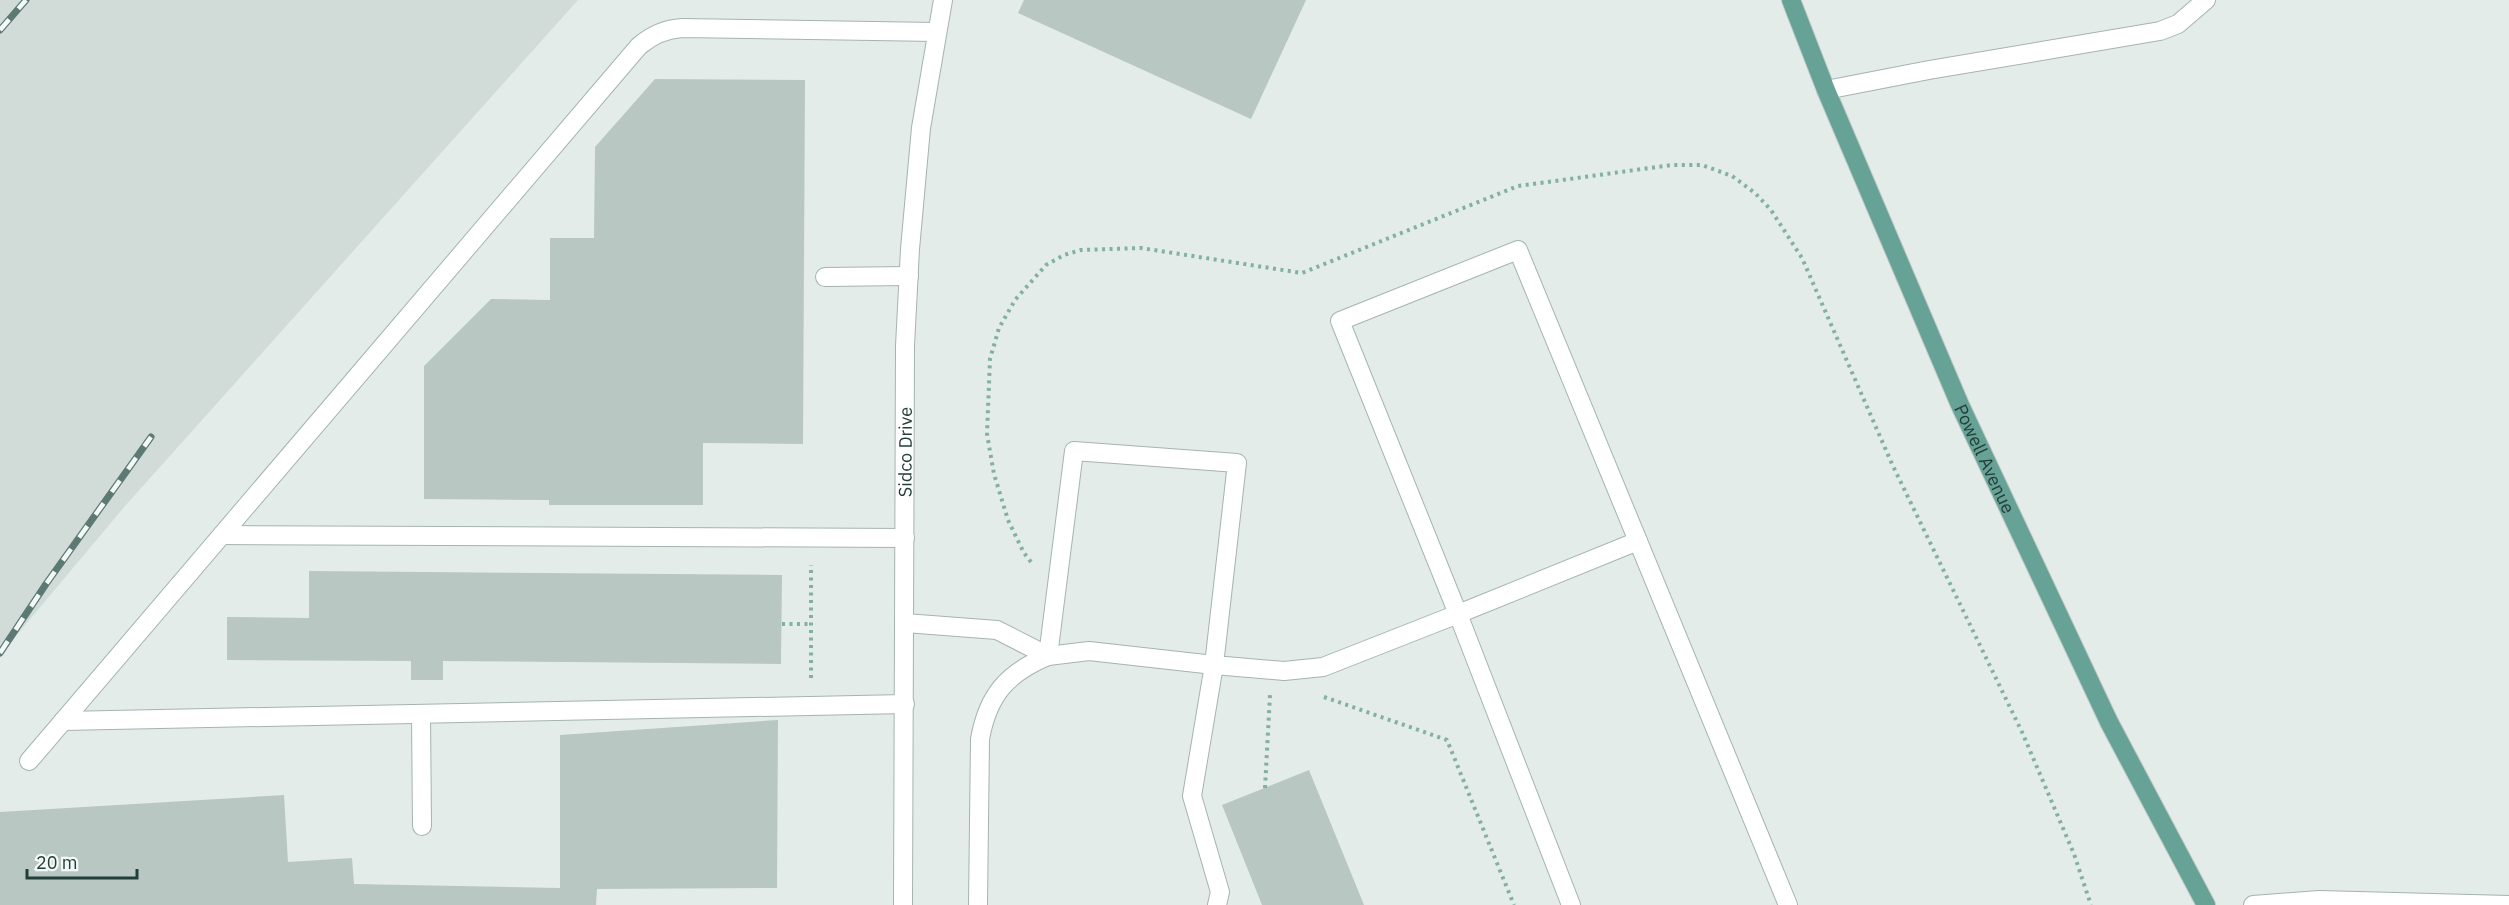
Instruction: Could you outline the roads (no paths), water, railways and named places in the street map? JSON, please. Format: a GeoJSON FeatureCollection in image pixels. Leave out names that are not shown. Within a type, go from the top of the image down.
{"type":"FeatureCollection","features":[{"type":"Feature","properties":{"kind":"main road","name":"Powell Avenue"},"geometry":{"type":"LineString","coordinates":[[1791,0],[1826,90],[1965,416],[2109,722],[2206,905]]}},
{"type":"Feature","properties":{"kind":"street","name":"Sidco Drive"},"geometry":{"type":"LineString","coordinates":[[903,905],[905,346],[921,128],[943,0]]}},
{"type":"Feature","properties":{"kind":"street"},"geometry":{"type":"LineString","coordinates":[[1826,90],[2160,31],[2178,24],[2205,0]]}},
{"type":"Feature","properties":{"kind":"street"},"geometry":{"type":"LineString","coordinates":[[29,761],[649,37],[671,29],[682,28],[936,32]]}},
{"type":"Feature","properties":{"kind":"street"},"geometry":{"type":"LineString","coordinates":[[1571,905],[1458,614],[1340,321],[1518,249],[1788,905]]}},
{"type":"Feature","properties":{"kind":"street"},"geometry":{"type":"LineString","coordinates":[[825,277],[909,276]]}},
{"type":"Feature","properties":{"kind":"street"},"geometry":{"type":"LineString","coordinates":[[1048,656],[1074,452],[1238,463],[1214,665],[1192,796],[1220,892],[1217,905]]}},
{"type":"Feature","properties":{"kind":"street"},"geometry":{"type":"LineString","coordinates":[[222,535],[905,538]]}},
{"type":"Feature","properties":{"kind":"street"},"geometry":{"type":"LineString","coordinates":[[978,905],[980,739],[984,715],[991,700],[1014,674],[1025,666],[1048,656],[1089,651],[1284,671],[1323,667],[1638,541]]}},
{"type":"Feature","properties":{"kind":"street"},"geometry":{"type":"LineString","coordinates":[[905,623],[997,630],[1048,656]]}},
{"type":"Feature","properties":{"kind":"street"},"geometry":{"type":"LineString","coordinates":[[63,721],[905,704]]}},
{"type":"Feature","properties":{"kind":"street"},"geometry":{"type":"LineString","coordinates":[[421,714],[422,826]]}},
{"type":"Feature","properties":{"kind":"street"},"geometry":{"type":"LineString","coordinates":[[2253,905],[2319,900],[2509,905]]}},
{"type":"Feature","properties":{"kind":"railway"},"geometry":{"type":"LineString","coordinates":[[0,30],[26,0]]}},
{"type":"Feature","properties":{"kind":"railway"},"geometry":{"type":"LineString","coordinates":[[0,653],[46,584],[151,437]]}}]}
